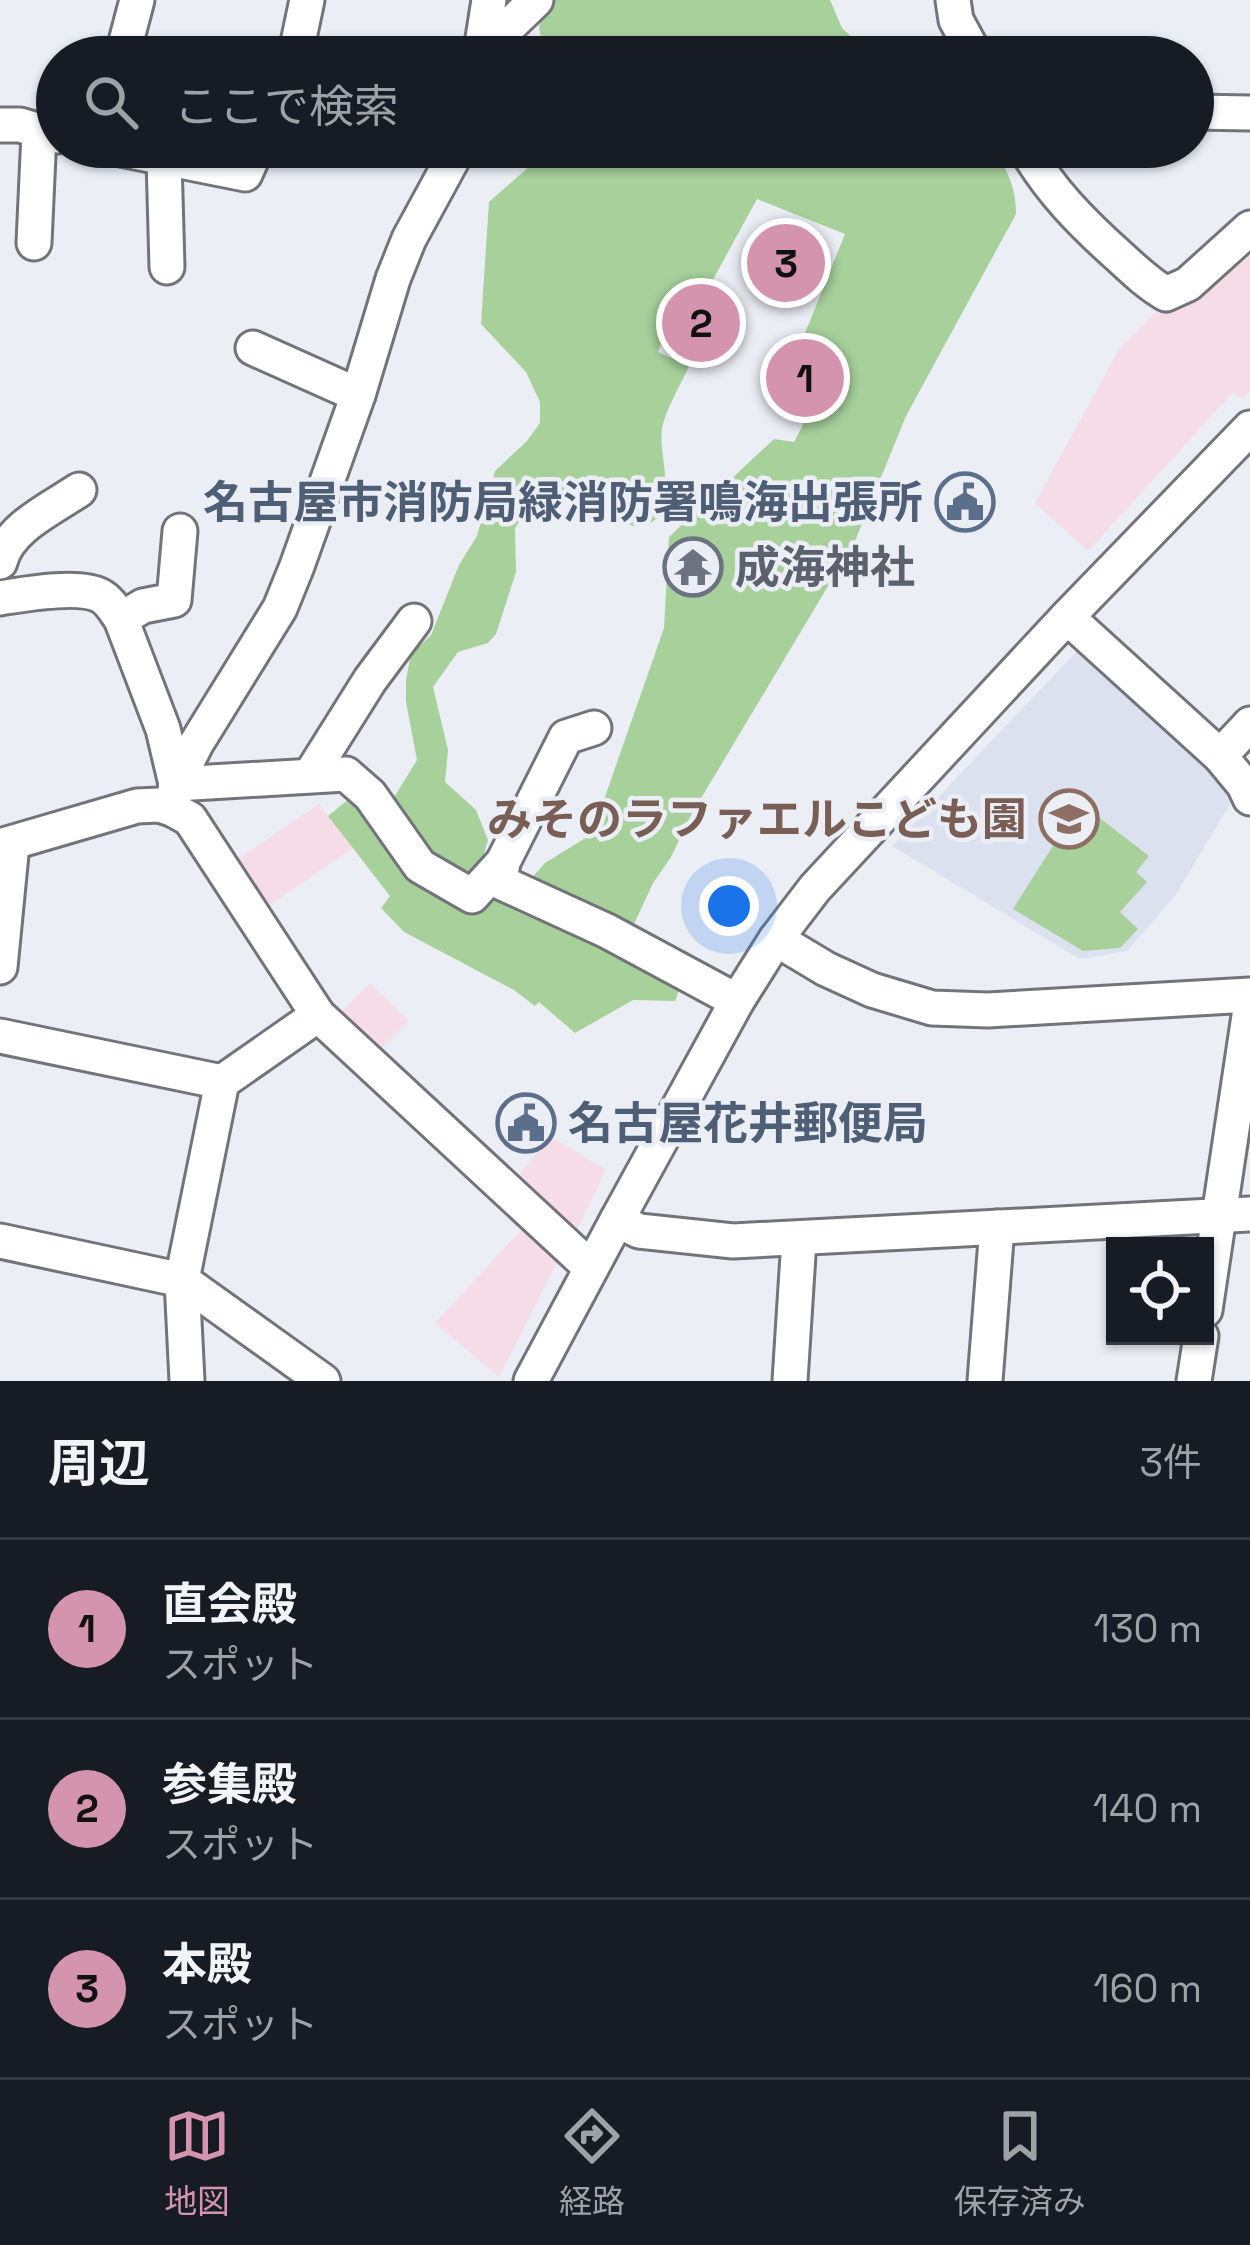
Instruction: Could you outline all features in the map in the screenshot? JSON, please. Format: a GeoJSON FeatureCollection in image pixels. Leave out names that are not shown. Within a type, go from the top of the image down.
{"type":"FeatureCollection","features":[{"type":"Feature","properties":{"kind":"street"},"geometry":{"type":"LineString","coordinates":[[127,36],[136,0]]}},
{"type":"Feature","properties":{"kind":"street"},"geometry":{"type":"LineString","coordinates":[[300,36],[308,0]]}},
{"type":"Feature","properties":{"kind":"street"},"geometry":{"type":"LineString","coordinates":[[484,36],[489,0]]}},
{"type":"Feature","properties":{"kind":"street"},"geometry":{"type":"LineString","coordinates":[[500,36],[536,0]]}},
{"type":"Feature","properties":{"kind":"street"},"geometry":{"type":"LineString","coordinates":[[953,0],[965,36]]}},
{"type":"Feature","properties":{"kind":"street"},"geometry":{"type":"LineString","coordinates":[[1214,112],[1250,113]]}},
{"type":"Feature","properties":{"kind":"street"},"geometry":{"type":"LineString","coordinates":[[0,125],[36,130]]}},
{"type":"Feature","properties":{"kind":"street"},"geometry":{"type":"LineString","coordinates":[[34,243],[44,168]]}},
{"type":"Feature","properties":{"kind":"street"},"geometry":{"type":"LineString","coordinates":[[164,168],[167,267]]}},
{"type":"Feature","properties":{"kind":"street"},"geometry":{"type":"LineString","coordinates":[[213,168],[245,174],[248,168]]}},
{"type":"Feature","properties":{"kind":"street"},"geometry":{"type":"LineString","coordinates":[[174,796],[196,745],[280,608],[358,395],[393,279],[448,168]]}},
{"type":"Feature","properties":{"kind":"street"},"geometry":{"type":"LineString","coordinates":[[1036,168],[1088,228],[1166,294],[1188,284],[1250,228]]}},
{"type":"Feature","properties":{"kind":"street"},"geometry":{"type":"LineString","coordinates":[[253,348],[358,395]]}},
{"type":"Feature","properties":{"kind":"street"},"geometry":{"type":"LineString","coordinates":[[531,1381],[737,1001],[776,939],[815,888],[1250,428]]}},
{"type":"Feature","properties":{"kind":"street"},"geometry":{"type":"LineString","coordinates":[[0,562],[3,548],[17,533],[79,490]]}},
{"type":"Feature","properties":{"kind":"street"},"geometry":{"type":"LineString","coordinates":[[121,619],[143,606],[174,600],[181,531]]}},
{"type":"Feature","properties":{"kind":"street"},"geometry":{"type":"LineString","coordinates":[[1,595],[87,592],[100,596],[121,619],[163,729],[174,796],[318,1015],[591,1268]]}},
{"type":"Feature","properties":{"kind":"street"},"geometry":{"type":"LineString","coordinates":[[1067,617],[1220,756],[1250,798]]}},
{"type":"Feature","properties":{"kind":"street"},"geometry":{"type":"LineString","coordinates":[[310,774],[414,620]]}},
{"type":"Feature","properties":{"kind":"street"},"geometry":{"type":"LineString","coordinates":[[1220,756],[1250,724]]}},
{"type":"Feature","properties":{"kind":"street"},"geometry":{"type":"LineString","coordinates":[[0,967],[6,845],[137,806],[159,805],[174,796],[310,774],[346,774],[370,795],[419,866],[472,896],[503,862],[566,737],[594,728]]}},
{"type":"Feature","properties":{"kind":"street"},"geometry":{"type":"LineString","coordinates":[[503,862],[500,882],[608,932],[737,1001]]}},
{"type":"Feature","properties":{"kind":"street"},"geometry":{"type":"LineString","coordinates":[[776,939],[872,990],[932,1008],[988,1010],[1250,995]]}},
{"type":"Feature","properties":{"kind":"street"},"geometry":{"type":"LineString","coordinates":[[1214,1282],[1235,1215],[1250,1009]]}},
{"type":"Feature","properties":{"kind":"street"},"geometry":{"type":"LineString","coordinates":[[187,1381],[182,1280],[222,1082],[318,1015]]}},
{"type":"Feature","properties":{"kind":"street"},"geometry":{"type":"LineString","coordinates":[[0,1036],[222,1082]]}},
{"type":"Feature","properties":{"kind":"street"},"geometry":{"type":"LineString","coordinates":[[617,1220],[639,1231],[733,1241],[1235,1215]]}},
{"type":"Feature","properties":{"kind":"street"},"geometry":{"type":"LineString","coordinates":[[985,1381],[997,1227]]}},
{"type":"Feature","properties":{"kind":"street"},"geometry":{"type":"LineString","coordinates":[[790,1381],[799,1239]]}},
{"type":"Feature","properties":{"kind":"street"},"geometry":{"type":"LineString","coordinates":[[0,1241],[182,1280],[323,1381]]}},
{"type":"Feature","properties":{"kind":"street"},"geometry":{"type":"LineString","coordinates":[[1194,1381],[1200,1345]]}},
{"type":"Feature","properties":{"kind":"shaded area"},"geometry":{"type":"Polygon","coordinates":[[[1250,241],[1250,391],[1243,399],[1233,392],[1088,551],[1035,503],[1120,348],[1161,307],[1250,241]]]}},
{"type":"Feature","properties":{"kind":"shaded area","name":"みそのラファエルこども園"},"geometry":{"type":"Polygon","coordinates":[[[1076,652],[1091,652],[1237,792],[1175,896],[1127,951],[1080,959],[892,846],[1076,652]]]}},
{"type":"Feature","properties":{"kind":"shaded area"},"geometry":{"type":"Polygon","coordinates":[[[319,804],[353,848],[262,910],[231,864],[319,804]]]}},
{"type":"Feature","properties":{"kind":"shaded area"},"geometry":{"type":"Polygon","coordinates":[[[370,983],[409,1021],[378,1052],[338,1015],[370,983]]]}},
{"type":"Feature","properties":{"kind":"shaded area"},"geometry":{"type":"Polygon","coordinates":[[[550,1136],[606,1170],[577,1229],[569,1230],[515,1180],[550,1136]]]}},
{"type":"Feature","properties":{"kind":"shaded area"},"geometry":{"type":"Polygon","coordinates":[[[528,1223],[561,1254],[499,1377],[435,1323],[528,1223]]]}},
{"type":"Feature","properties":{"kind":"green space"},"geometry":{"type":"Polygon","coordinates":[[[543,0],[830,0],[851,36],[541,36],[543,0]]]}},
{"type":"Feature","properties":{"kind":"green space"},"geometry":{"type":"Polygon","coordinates":[[[528,168],[1004,168],[1016,204],[1016,214],[906,416],[855,541],[691,815],[622,950],[681,985],[675,1001],[633,1000],[575,1033],[539,1002],[535,1006],[514,990],[404,932],[381,908],[390,896],[328,816],[350,798],[377,825],[417,760],[406,702],[410,659],[431,635],[459,565],[477,536],[495,471],[540,423],[540,402],[526,372],[481,324],[489,202],[528,168]],[[757,199],[704,296],[682,291],[658,352],[689,366],[662,429],[666,488],[660,515],[650,523],[633,526],[549,486],[515,528],[516,572],[496,634],[488,643],[458,652],[433,687],[448,750],[445,782],[476,810],[488,840],[482,860],[466,874],[499,901],[510,903],[545,863],[592,834],[664,628],[669,537],[774,439],[794,442],[839,355],[803,338],[845,234],[757,199]]]}},
{"type":"Feature","properties":{"kind":"green space"},"geometry":{"type":"Polygon","coordinates":[[[1080,803],[1149,856],[1136,872],[1147,882],[1120,912],[1138,929],[1120,948],[1083,951],[1013,909],[1080,803]]]}},
{"type":"Feature","properties":{"kind":"place","name":"本殿"},"geometry":{"type":"Point","coordinates":[786,263]}},
{"type":"Feature","properties":{"kind":"place","name":"参集殿"},"geometry":{"type":"Point","coordinates":[701,323]}},
{"type":"Feature","properties":{"kind":"place","name":"直会殿"},"geometry":{"type":"Point","coordinates":[805,378]}},
{"type":"Feature","properties":{"kind":"place","name":"名古屋市消防局緑消防署鳴海出張所"},"geometry":{"type":"Point","coordinates":[965,502]}},
{"type":"Feature","properties":{"kind":"place","name":"成海神社"},"geometry":{"type":"Point","coordinates":[693,567]}},
{"type":"Feature","properties":{"kind":"place","name":"みそのラファエルこども園"},"geometry":{"type":"Point","coordinates":[1069,819]}},
{"type":"Feature","properties":{"kind":"place","name":"名古屋花井郵便局"},"geometry":{"type":"Point","coordinates":[526,1123]}}]}
